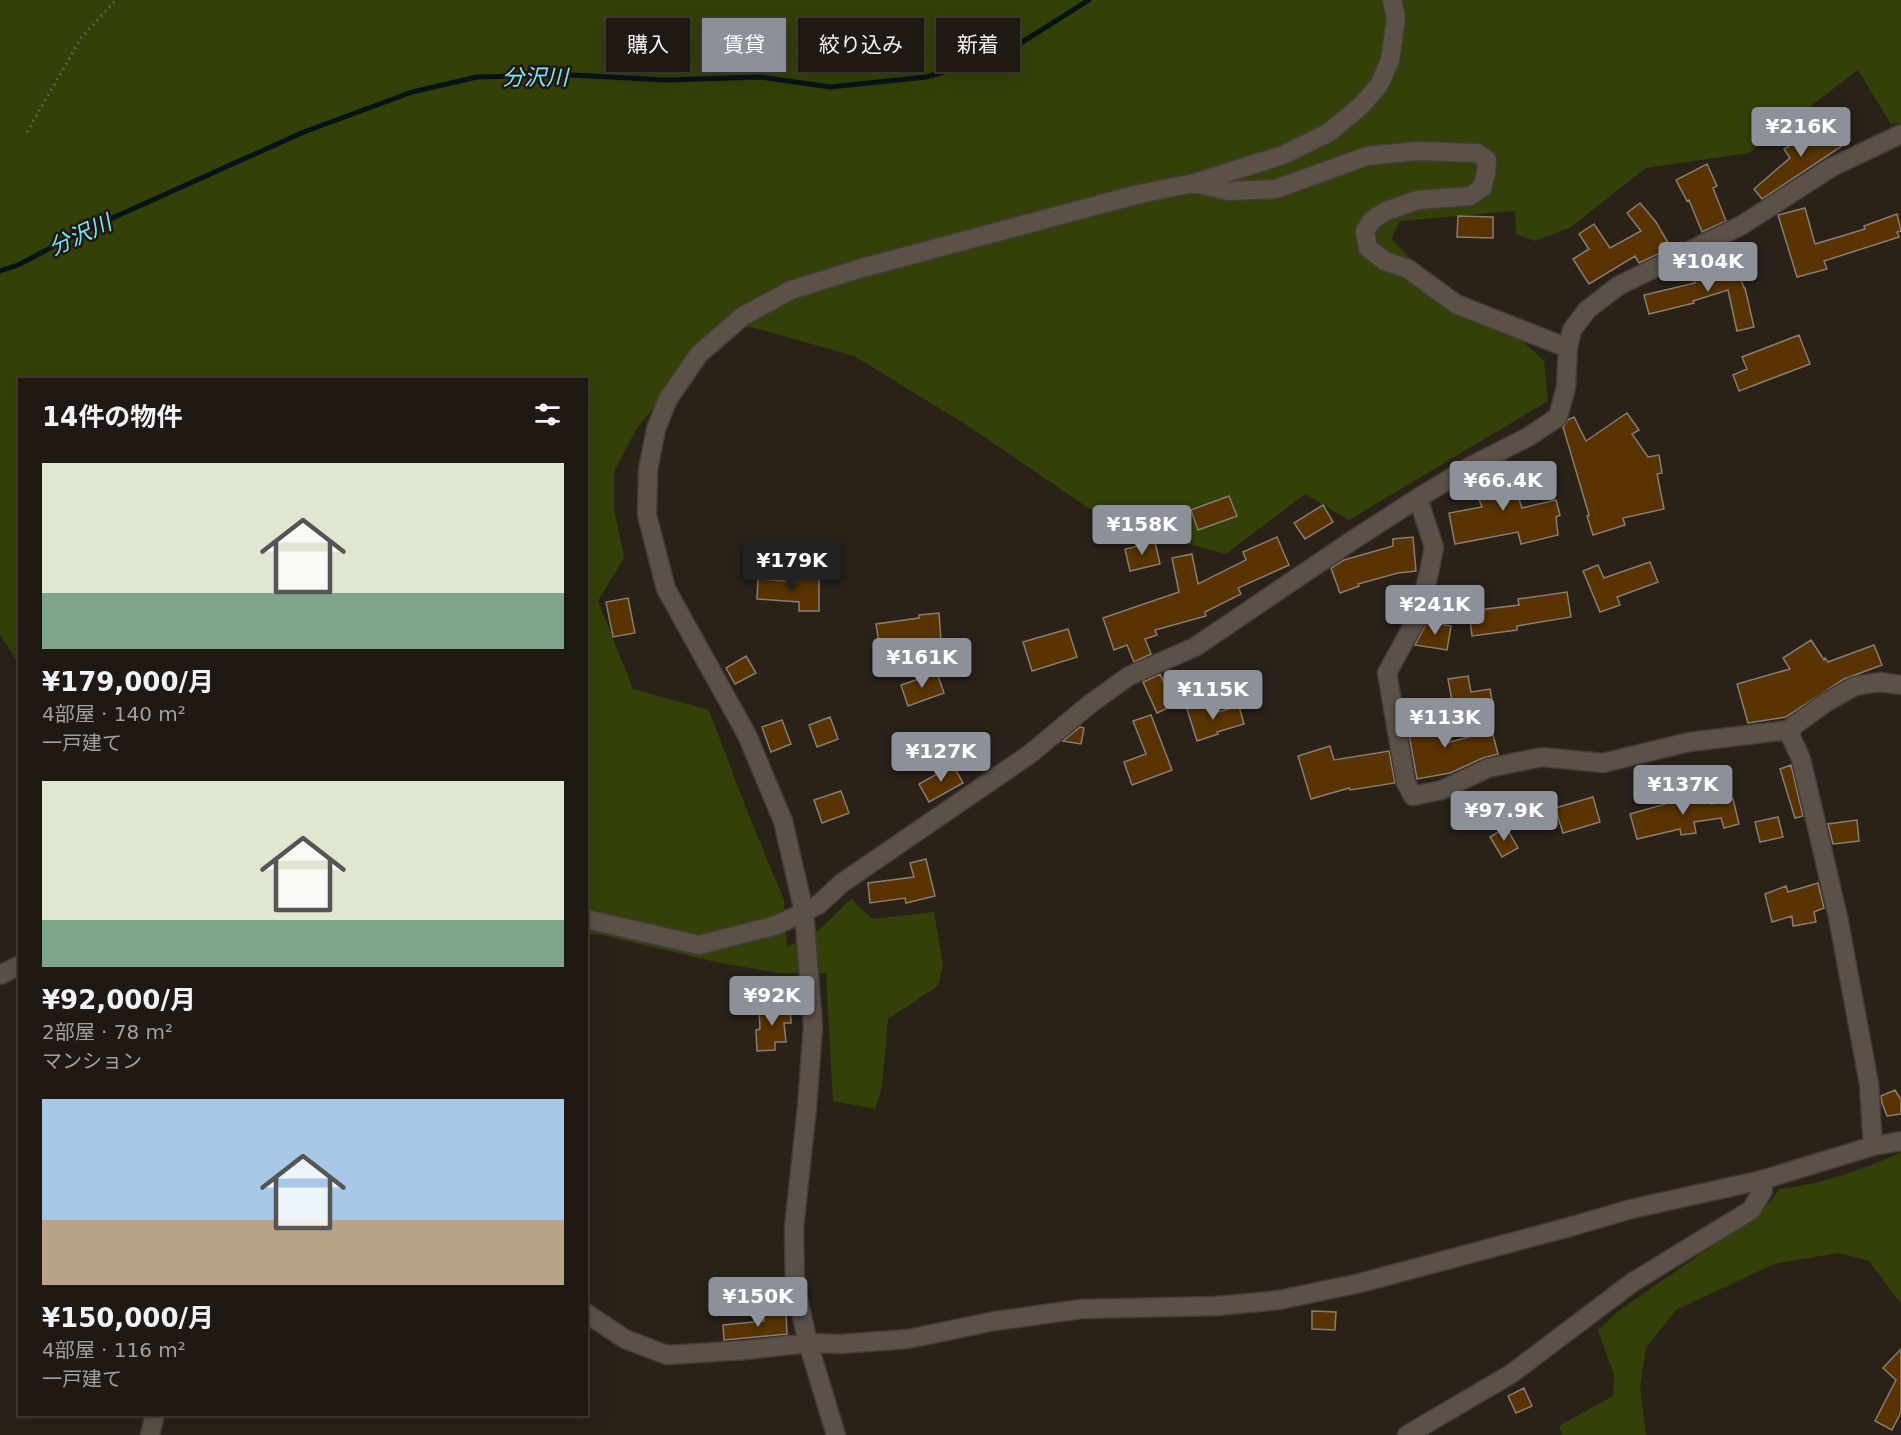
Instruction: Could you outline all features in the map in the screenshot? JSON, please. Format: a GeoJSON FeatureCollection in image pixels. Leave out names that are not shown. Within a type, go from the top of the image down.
{"type":"FeatureCollection","features":[{"type":"Feature","properties":{"kind":"street"},"geometry":{"type":"LineString","coordinates":[[836,1435],[808,1343],[795,1286],[794,1228],[813,1026],[804,912],[783,821],[747,735],[666,589],[647,515],[648,470],[656,429],[668,399],[699,354],[743,316],[790,290],[862,268],[1139,194],[1194,183],[1283,155],[1328,133],[1361,106],[1379,85],[1390,60],[1396,18],[1392,0]]}},
{"type":"Feature","properties":{"kind":"street"},"geometry":{"type":"LineString","coordinates":[[588,919],[699,945],[777,925],[818,905],[842,883],[1030,754],[1090,704],[1129,676],[1195,648],[1418,498],[1471,466],[1528,437],[1558,417],[1566,387],[1568,348],[1572,330],[1587,310],[1618,286],[1742,225],[1832,167],[1901,134]]}},
{"type":"Feature","properties":{"kind":"street"},"geometry":{"type":"LineString","coordinates":[[1194,183],[1229,191],[1276,189],[1366,156],[1416,151],[1477,153],[1487,160],[1482,188],[1470,196],[1418,200],[1386,211],[1372,220],[1365,231],[1368,248],[1384,261],[1408,269],[1456,304],[1568,348]]}},
{"type":"Feature","properties":{"kind":"street"},"geometry":{"type":"LineString","coordinates":[[1418,498],[1434,547],[1416,620],[1386,673],[1406,783],[1413,796],[1442,790],[1488,768],[1542,757],[1602,763],[1689,742],[1788,730],[1825,703],[1855,686],[1880,682],[1901,686]]}},
{"type":"Feature","properties":{"kind":"street"},"geometry":{"type":"LineString","coordinates":[[1788,730],[1801,759],[1838,917],[1869,1084],[1873,1146]]}},
{"type":"Feature","properties":{"kind":"street"},"geometry":{"type":"LineString","coordinates":[[0,975],[18,966]]}},
{"type":"Feature","properties":{"kind":"street"},"geometry":{"type":"LineString","coordinates":[[588,1314],[625,1339],[667,1355],[808,1343],[840,1344],[908,1339],[995,1321],[1082,1309],[1216,1306],[1279,1300],[1360,1283],[1573,1227],[1630,1209],[1762,1180],[1873,1146],[1901,1141]]}},
{"type":"Feature","properties":{"kind":"street"},"geometry":{"type":"LineString","coordinates":[[1407,1435],[1511,1374],[1633,1282],[1751,1210],[1763,1190],[1762,1180]]}},
{"type":"Feature","properties":{"kind":"street"},"geometry":{"type":"LineString","coordinates":[[150,1435],[155,1416]]}},
{"type":"Feature","properties":{"kind":"path"},"geometry":{"type":"LineString","coordinates":[[27,132],[81,38],[116,0]]}},
{"type":"Feature","properties":{"kind":"green space"},"geometry":{"type":"Polygon","coordinates":[[[0,0],[1901,0],[1901,123],[1891,124],[1858,70],[1749,153],[1646,168],[1571,227],[1535,241],[1516,234],[1515,211],[1400,221],[1391,239],[1420,268],[1520,339],[1544,360],[1548,401],[1349,520],[1305,494],[1226,554],[1112,524],[965,424],[854,356],[751,327],[721,324],[637,428],[614,471],[614,509],[624,558],[598,601],[633,689],[709,710],[784,900],[787,947],[819,930],[851,899],[872,919],[934,912],[943,965],[938,986],[888,1019],[882,1087],[875,1109],[833,1101],[826,973],[778,973],[720,963],[602,935],[588,934],[588,378],[18,378],[18,662],[0,635],[0,0]]]}},
{"type":"Feature","properties":{"kind":"green space"},"geometry":{"type":"Polygon","coordinates":[[[1901,1152],[1901,1304],[1869,1261],[1839,1253],[1774,1264],[1676,1310],[1646,1348],[1640,1387],[1646,1435],[1562,1435],[1559,1426],[1613,1396],[1614,1375],[1598,1330],[1617,1312],[1751,1219],[1771,1201],[1779,1189],[1810,1184],[1842,1175],[1901,1152]]]}},
{"type":"Feature","properties":{"kind":"building"},"geometry":{"type":"Polygon","coordinates":[[[1826,122],[1842,146],[1762,199],[1754,189],[1790,158],[1784,149],[1826,122]]]}},
{"type":"Feature","properties":{"kind":"building"},"geometry":{"type":"Polygon","coordinates":[[[1707,164],[1717,186],[1713,188],[1726,221],[1702,232],[1689,200],[1687,201],[1676,180],[1707,164]]]}},
{"type":"Feature","properties":{"kind":"building"},"geometry":{"type":"Polygon","coordinates":[[[1640,203],[1656,222],[1671,248],[1639,263],[1635,256],[1589,284],[1573,259],[1589,249],[1579,234],[1594,224],[1610,248],[1641,231],[1627,213],[1640,203]]]}},
{"type":"Feature","properties":{"kind":"building"},"geometry":{"type":"Polygon","coordinates":[[[1805,208],[1815,244],[1865,229],[1864,226],[1897,214],[1901,231],[1897,232],[1899,237],[1824,261],[1827,269],[1797,277],[1778,215],[1805,208]]]}},
{"type":"Feature","properties":{"kind":"building"},"geometry":{"type":"Polygon","coordinates":[[[1458,216],[1493,217],[1493,238],[1457,237],[1458,216]]]}},
{"type":"Feature","properties":{"kind":"building"},"geometry":{"type":"Polygon","coordinates":[[[1734,259],[1745,288],[1754,327],[1737,331],[1728,290],[1693,301],[1694,303],[1649,314],[1644,295],[1695,283],[1691,273],[1734,259]]]}},
{"type":"Feature","properties":{"kind":"building"},"geometry":{"type":"Polygon","coordinates":[[[1799,335],[1810,364],[1739,391],[1733,375],[1747,369],[1742,357],[1799,335]]]}},
{"type":"Feature","properties":{"kind":"building"},"geometry":{"type":"Polygon","coordinates":[[[1627,413],[1639,430],[1632,434],[1648,457],[1659,455],[1662,473],[1657,474],[1664,509],[1623,518],[1625,525],[1593,535],[1563,427],[1569,419],[1574,417],[1586,441],[1627,413]]]}},
{"type":"Feature","properties":{"kind":"building"},"geometry":{"type":"Polygon","coordinates":[[[1506,461],[1522,508],[1556,500],[1560,515],[1556,517],[1558,535],[1521,544],[1518,532],[1455,544],[1449,513],[1482,507],[1471,479],[1506,461]]]}},
{"type":"Feature","properties":{"kind":"building"},"geometry":{"type":"Polygon","coordinates":[[[1229,496],[1237,516],[1198,530],[1191,510],[1229,496]]]}},
{"type":"Feature","properties":{"kind":"building"},"geometry":{"type":"Polygon","coordinates":[[[1323,505],[1333,522],[1305,539],[1294,523],[1323,505]]]}},
{"type":"Feature","properties":{"kind":"building"},"geometry":{"type":"Polygon","coordinates":[[[1277,537],[1289,565],[1238,588],[1241,594],[1205,612],[1206,616],[1155,630],[1157,635],[1145,639],[1151,654],[1134,662],[1127,645],[1114,650],[1103,618],[1179,592],[1172,558],[1192,554],[1198,584],[1246,560],[1243,552],[1277,537]]]}},
{"type":"Feature","properties":{"kind":"building"},"geometry":{"type":"Polygon","coordinates":[[[1413,537],[1416,571],[1398,573],[1358,584],[1359,586],[1340,593],[1331,568],[1344,560],[1393,546],[1393,539],[1413,537]]]}},
{"type":"Feature","properties":{"kind":"building"},"geometry":{"type":"Polygon","coordinates":[[[1155,542],[1160,564],[1130,571],[1125,549],[1155,542]]]}},
{"type":"Feature","properties":{"kind":"building"},"geometry":{"type":"Polygon","coordinates":[[[1650,562],[1658,582],[1617,597],[1620,605],[1600,612],[1583,571],[1598,565],[1604,578],[1650,562]]]}},
{"type":"Feature","properties":{"kind":"building"},"geometry":{"type":"Polygon","coordinates":[[[819,578],[819,611],[799,611],[799,602],[757,599],[758,579],[798,582],[798,579],[819,578]]]}},
{"type":"Feature","properties":{"kind":"building"},"geometry":{"type":"Polygon","coordinates":[[[1567,592],[1571,617],[1517,626],[1517,630],[1472,636],[1469,611],[1519,605],[1518,599],[1567,592]]]}},
{"type":"Feature","properties":{"kind":"building"},"geometry":{"type":"Polygon","coordinates":[[[628,598],[635,633],[613,637],[606,602],[628,598]]]}},
{"type":"Feature","properties":{"kind":"building"},"geometry":{"type":"Polygon","coordinates":[[[939,613],[941,640],[901,643],[904,665],[883,668],[876,624],[939,613]]]}},
{"type":"Feature","properties":{"kind":"building"},"geometry":{"type":"Polygon","coordinates":[[[1427,622],[1451,626],[1447,650],[1415,645],[1427,622]]]}},
{"type":"Feature","properties":{"kind":"building"},"geometry":{"type":"Polygon","coordinates":[[[1068,629],[1077,657],[1032,671],[1023,642],[1068,629]]]}},
{"type":"Feature","properties":{"kind":"building"},"geometry":{"type":"Polygon","coordinates":[[[1811,640],[1824,660],[1825,658],[1828,662],[1874,645],[1882,665],[1844,679],[1786,717],[1748,723],[1737,684],[1790,669],[1783,658],[1811,640]]]}},
{"type":"Feature","properties":{"kind":"building"},"geometry":{"type":"Polygon","coordinates":[[[746,656],[756,673],[735,684],[726,668],[746,656]]]}},
{"type":"Feature","properties":{"kind":"building"},"geometry":{"type":"Polygon","coordinates":[[[937,673],[944,693],[908,706],[901,685],[937,673]]]}},
{"type":"Feature","properties":{"kind":"building"},"geometry":{"type":"Polygon","coordinates":[[[1160,674],[1174,705],[1157,713],[1143,682],[1160,674]]]}},
{"type":"Feature","properties":{"kind":"building"},"geometry":{"type":"Polygon","coordinates":[[[1468,676],[1471,692],[1490,689],[1493,706],[1454,712],[1448,679],[1468,676]]]}},
{"type":"Feature","properties":{"kind":"building"},"geometry":{"type":"Polygon","coordinates":[[[1208,703],[1211,714],[1239,706],[1244,724],[1197,741],[1187,709],[1208,703]]]}},
{"type":"Feature","properties":{"kind":"building"},"geometry":{"type":"Polygon","coordinates":[[[1151,715],[1172,770],[1132,785],[1124,762],[1146,754],[1133,721],[1151,715]]]}},
{"type":"Feature","properties":{"kind":"building"},"geometry":{"type":"Polygon","coordinates":[[[830,717],[838,739],[817,747],[809,725],[830,717]]]}},
{"type":"Feature","properties":{"kind":"building"},"geometry":{"type":"Polygon","coordinates":[[[1438,718],[1442,744],[1492,731],[1498,754],[1483,758],[1450,773],[1417,779],[1407,723],[1438,718]]]}},
{"type":"Feature","properties":{"kind":"building"},"geometry":{"type":"Polygon","coordinates":[[[782,720],[791,744],[771,752],[762,727],[782,720]]]}},
{"type":"Feature","properties":{"kind":"building"},"geometry":{"type":"Polygon","coordinates":[[[1080,727],[1084,728],[1081,744],[1063,741],[1080,727]]]}},
{"type":"Feature","properties":{"kind":"building"},"geometry":{"type":"Polygon","coordinates":[[[1330,746],[1334,760],[1389,751],[1395,783],[1350,790],[1349,788],[1311,799],[1298,756],[1330,746]]]}},
{"type":"Feature","properties":{"kind":"building"},"geometry":{"type":"Polygon","coordinates":[[[953,765],[963,783],[929,802],[919,784],[953,765]]]}},
{"type":"Feature","properties":{"kind":"building"},"geometry":{"type":"Polygon","coordinates":[[[1791,765],[1803,816],[1795,818],[1780,769],[1791,765]]]}},
{"type":"Feature","properties":{"kind":"building"},"geometry":{"type":"Polygon","coordinates":[[[841,791],[849,813],[822,823],[814,800],[841,791]]]}},
{"type":"Feature","properties":{"kind":"building"},"geometry":{"type":"Polygon","coordinates":[[[1709,793],[1711,804],[1733,799],[1739,824],[1724,828],[1721,818],[1694,822],[1696,833],[1681,835],[1680,829],[1637,839],[1630,814],[1669,803],[1669,799],[1709,793]]]}},
{"type":"Feature","properties":{"kind":"building"},"geometry":{"type":"Polygon","coordinates":[[[1593,797],[1600,822],[1563,833],[1555,808],[1593,797]]]}},
{"type":"Feature","properties":{"kind":"building"},"geometry":{"type":"Polygon","coordinates":[[[1778,817],[1783,837],[1760,842],[1755,822],[1778,817]]]}},
{"type":"Feature","properties":{"kind":"building"},"geometry":{"type":"Polygon","coordinates":[[[1857,820],[1859,841],[1833,844],[1828,824],[1857,820]]]}},
{"type":"Feature","properties":{"kind":"building"},"geometry":{"type":"Polygon","coordinates":[[[1506,827],[1518,848],[1502,857],[1490,837],[1506,827]]]}},
{"type":"Feature","properties":{"kind":"building"},"geometry":{"type":"Polygon","coordinates":[[[926,859],[935,896],[906,903],[905,898],[870,903],[868,883],[914,877],[910,863],[926,859]]]}},
{"type":"Feature","properties":{"kind":"building"},"geometry":{"type":"Polygon","coordinates":[[[1818,883],[1824,908],[1814,912],[1816,922],[1793,926],[1792,916],[1772,922],[1765,894],[1786,886],[1788,892],[1818,883]]]}},
{"type":"Feature","properties":{"kind":"building"},"geometry":{"type":"Polygon","coordinates":[[[790,1006],[791,1023],[784,1023],[786,1042],[775,1042],[775,1050],[757,1051],[756,1030],[760,1029],[759,1008],[790,1006]]]}},
{"type":"Feature","properties":{"kind":"building"},"geometry":{"type":"Polygon","coordinates":[[[1895,1090],[1901,1100],[1901,1114],[1887,1116],[1881,1096],[1895,1090]]]}},
{"type":"Feature","properties":{"kind":"building"},"geometry":{"type":"Polygon","coordinates":[[[1312,1311],[1336,1312],[1335,1330],[1312,1329],[1312,1311]]]}},
{"type":"Feature","properties":{"kind":"building"},"geometry":{"type":"Polygon","coordinates":[[[786,1313],[787,1334],[724,1340],[723,1325],[764,1321],[764,1314],[786,1313]]]}},
{"type":"Feature","properties":{"kind":"building"},"geometry":{"type":"Polygon","coordinates":[[[1901,1349],[1901,1412],[1892,1430],[1875,1421],[1896,1380],[1883,1368],[1901,1349]]]}},
{"type":"Feature","properties":{"kind":"building"},"geometry":{"type":"Polygon","coordinates":[[[1524,1388],[1532,1406],[1516,1413],[1508,1396],[1524,1388]]]}},
{"type":"Feature","properties":{"kind":"waterway","name":"分沢川"},"geometry":{"type":"LineString","coordinates":[[0,271],[18,265],[77,234],[304,132],[412,92],[477,77],[572,75],[666,80],[760,77],[830,87],[926,77],[1000,56],[1089,0]]}}]}
